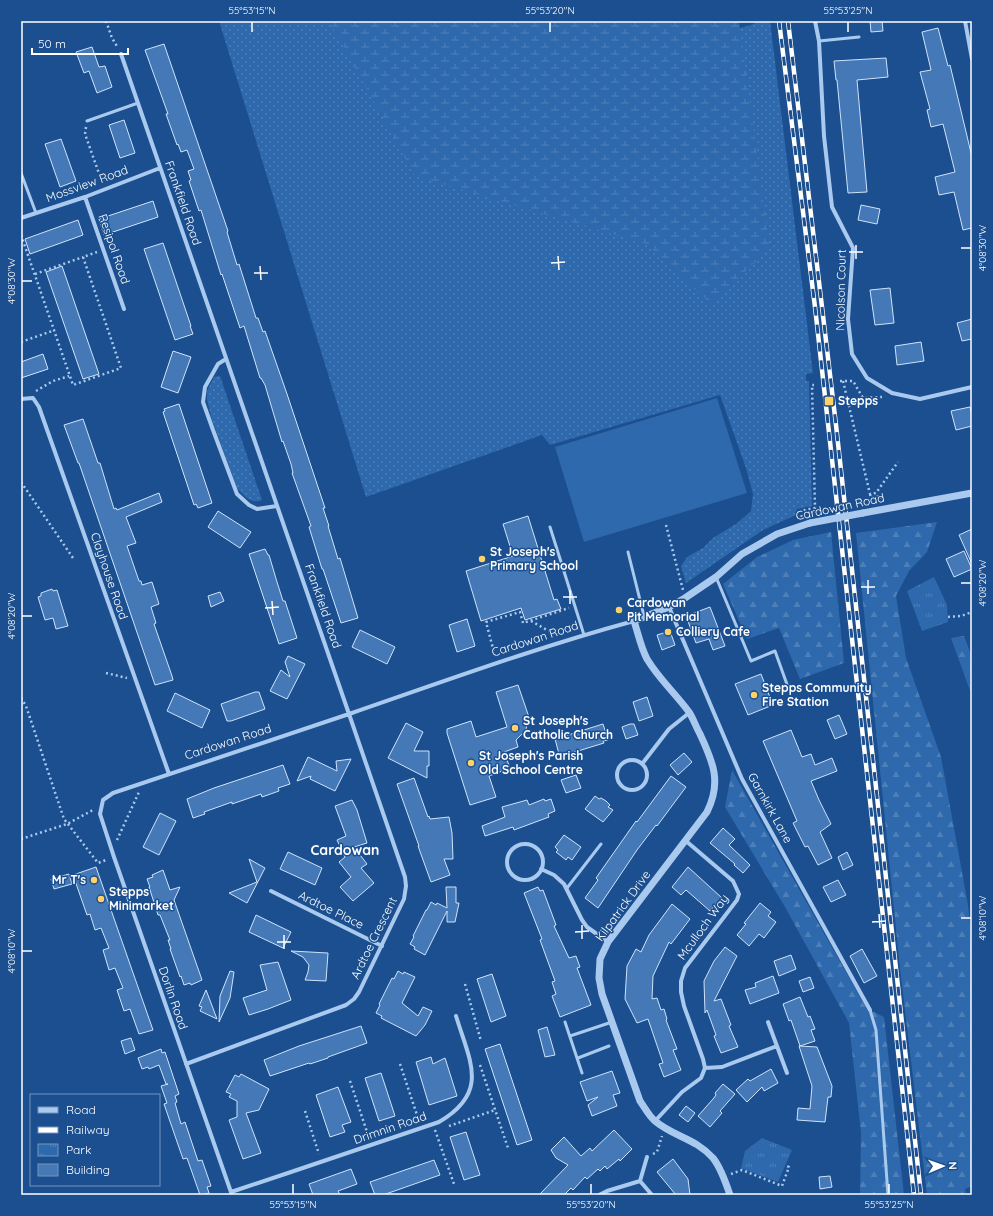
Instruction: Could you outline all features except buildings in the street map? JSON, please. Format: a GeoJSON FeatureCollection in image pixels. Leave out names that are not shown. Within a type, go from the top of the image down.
{"type":"FeatureCollection","features":[{"type":"Feature","properties":{"kind":"street","name":"Nicolson Court"},"geometry":{"type":"LineString","coordinates":[[816,21],[819,41],[824,136],[832,207],[853,248],[848,319],[852,354],[867,378],[892,393],[920,399],[972,387]]}},
{"type":"Feature","properties":{"kind":"street"},"geometry":{"type":"LineString","coordinates":[[966,21],[972,59]]}},
{"type":"Feature","properties":{"kind":"street","name":"Frankfield Road"},"geometry":{"type":"LineString","coordinates":[[121,54],[350,714]]}},
{"type":"Feature","properties":{"kind":"street","name":"Mossview Road"},"geometry":{"type":"LineString","coordinates":[[21,218],[85,197],[160,168]]}},
{"type":"Feature","properties":{"kind":"street","name":"Resipol Road"},"geometry":{"type":"LineString","coordinates":[[85,197],[124,309]]}},
{"type":"Feature","properties":{"kind":"street"},"geometry":{"type":"LineString","coordinates":[[226,358],[218,364],[205,387],[203,402],[212,430],[237,494],[249,505],[257,509],[277,506]]}},
{"type":"Feature","properties":{"kind":"street","name":"Clayhouse Road"},"geometry":{"type":"LineString","coordinates":[[22,398],[33,398],[39,406],[169,774]]}},
{"type":"Feature","properties":{"kind":"street","name":"Cardowan Road"},"geometry":{"type":"LineString","coordinates":[[101,806],[103,800],[113,792],[350,714],[497,662],[634,621],[669,607],[716,577],[742,554],[777,534],[808,524],[863,512],[972,493]]}},
{"type":"Feature","properties":{"kind":"street","name":"Garnkirk Lane"},"geometry":{"type":"LineString","coordinates":[[669,607],[742,780],[870,1010]]}},
{"type":"Feature","properties":{"kind":"street","name":"Kilpatrick Drive"},"geometry":{"type":"LineString","coordinates":[[634,621],[647,657],[664,683],[689,713],[709,753],[716,784],[713,800],[707,812],[608,942],[600,959],[602,994],[640,1101],[648,1114],[665,1128],[703,1148],[714,1160],[724,1178],[730,1195]]}},
{"type":"Feature","properties":{"kind":"street"},"geometry":{"type":"LineString","coordinates":[[642,764],[669,729],[689,713]]}},
{"type":"Feature","properties":{"kind":"street","name":"Ardtoe Crescent"},"geometry":{"type":"LineString","coordinates":[[186,1064],[346,1005],[359,992],[382,946],[404,899],[406,886],[350,714]]}},
{"type":"Feature","properties":{"kind":"street"},"geometry":{"type":"LineString","coordinates":[[628,760],[633,760],[642,764],[647,773],[647,778],[642,786],[633,791],[619,785],[616,775],[619,766],[628,760]]}},
{"type":"Feature","properties":{"kind":"street","name":"Dorlin Road"},"geometry":{"type":"LineString","coordinates":[[101,806],[100,814],[114,857],[231,1193]]}},
{"type":"Feature","properties":{"kind":"street","name":"Mculloch Way"},"geometry":{"type":"LineString","coordinates":[[686,841],[734,882],[739,894],[737,900],[685,968],[681,981],[681,992],[684,1006],[705,1068]]}},
{"type":"Feature","properties":{"kind":"street"},"geometry":{"type":"LineString","coordinates":[[521,845],[532,846],[541,853],[543,864],[541,870],[534,877],[529,879],[518,878],[510,871],[508,866],[509,856],[512,851],[521,845]]}},
{"type":"Feature","properties":{"kind":"street"},"geometry":{"type":"LineString","coordinates":[[541,870],[559,879],[567,888],[582,920],[587,927],[608,942]]}},
{"type":"Feature","properties":{"kind":"street","name":"Ardtoe Place"},"geometry":{"type":"LineString","coordinates":[[271,891],[382,946]]}},
{"type":"Feature","properties":{"kind":"street","name":"Drimnin Road"},"geometry":{"type":"LineString","coordinates":[[231,1193],[422,1128],[452,1114],[461,1106],[469,1095],[472,1084],[470,1064],[456,1016]]}},
{"type":"Feature","properties":{"kind":"street"},"geometry":{"type":"LineString","coordinates":[[768,1022],[787,1073]]}},
{"type":"Feature","properties":{"kind":"street"},"geometry":{"type":"LineString","coordinates":[[655,1121],[682,1092],[702,1078],[705,1068],[722,1067],[777,1046]]}},
{"type":"Feature","properties":{"kind":"street"},"geometry":{"type":"LineString","coordinates":[[640,1181],[647,1157]]}},
{"type":"Feature","properties":{"kind":"street"},"geometry":{"type":"LineString","coordinates":[[598,1195],[640,1181]]}},
{"type":"Feature","properties":{"kind":"street"},"geometry":{"type":"LineString","coordinates":[[640,1181],[652,1195]]}},
{"type":"Feature","properties":{"kind":"lane"},"geometry":{"type":"LineString","coordinates":[[819,41],[859,37]]}},
{"type":"Feature","properties":{"kind":"lane"},"geometry":{"type":"LineString","coordinates":[[87,121],[138,103]]}},
{"type":"Feature","properties":{"kind":"lane"},"geometry":{"type":"LineString","coordinates":[[21,172],[36,213]]}},
{"type":"Feature","properties":{"kind":"lane"},"geometry":{"type":"LineString","coordinates":[[550,527],[584,635]]}},
{"type":"Feature","properties":{"kind":"lane"},"geometry":{"type":"LineString","coordinates":[[628,552],[644,617]]}},
{"type":"Feature","properties":{"kind":"lane"},"geometry":{"type":"LineString","coordinates":[[716,577],[751,661],[775,650],[789,690]]}},
{"type":"Feature","properties":{"kind":"lane"},"geometry":{"type":"LineString","coordinates":[[567,888],[601,844]]}},
{"type":"Feature","properties":{"kind":"lane"},"geometry":{"type":"LineString","coordinates":[[870,1010],[876,1030],[888,1195]]}},
{"type":"Feature","properties":{"kind":"lane"},"geometry":{"type":"LineString","coordinates":[[565,1022],[582,1073]]}},
{"type":"Feature","properties":{"kind":"lane"},"geometry":{"type":"LineString","coordinates":[[570,1036],[612,1022]]}},
{"type":"Feature","properties":{"kind":"lane"},"geometry":{"type":"LineString","coordinates":[[578,1058],[608,1046]]}},
{"type":"Feature","properties":{"kind":"path"},"geometry":{"type":"LineString","coordinates":[[106,21],[112,38],[121,54]]}},
{"type":"Feature","properties":{"kind":"path"},"geometry":{"type":"LineString","coordinates":[[87,121],[86,134],[105,189]]}},
{"type":"Feature","properties":{"kind":"path"},"geometry":{"type":"LineString","coordinates":[[21,235],[73,385],[121,368],[83,257]]}},
{"type":"Feature","properties":{"kind":"path"},"geometry":{"type":"LineString","coordinates":[[35,274],[103,250]]}},
{"type":"Feature","properties":{"kind":"path"},"geometry":{"type":"LineString","coordinates":[[21,342],[55,330]]}},
{"type":"Feature","properties":{"kind":"path"},"geometry":{"type":"LineString","coordinates":[[22,398],[53,381],[69,376]]}},
{"type":"Feature","properties":{"kind":"path"},"geometry":{"type":"LineString","coordinates":[[892,393],[885,397],[863,398],[853,381],[842,382],[870,494],[876,493],[898,462]]}},
{"type":"Feature","properties":{"kind":"path"},"geometry":{"type":"LineString","coordinates":[[808,524],[800,511],[815,508],[812,385],[814,385]]}},
{"type":"Feature","properties":{"kind":"path"},"geometry":{"type":"LineString","coordinates":[[21,482],[73,558]]}},
{"type":"Feature","properties":{"kind":"path"},"geometry":{"type":"LineString","coordinates":[[666,525],[685,598]]}},
{"type":"Feature","properties":{"kind":"path"},"geometry":{"type":"LineString","coordinates":[[497,662],[486,622],[520,612],[523,623],[575,606]]}},
{"type":"Feature","properties":{"kind":"path"},"geometry":{"type":"LineString","coordinates":[[948,617],[961,616],[972,612]]}},
{"type":"Feature","properties":{"kind":"path"},"geometry":{"type":"LineString","coordinates":[[531,621],[565,641]]}},
{"type":"Feature","properties":{"kind":"path"},"geometry":{"type":"LineString","coordinates":[[106,673],[135,679]]}},
{"type":"Feature","properties":{"kind":"path"},"geometry":{"type":"LineString","coordinates":[[21,698],[26,706],[64,819],[98,863],[114,857]]}},
{"type":"Feature","properties":{"kind":"path"},"geometry":{"type":"LineString","coordinates":[[112,851],[144,782]]}},
{"type":"Feature","properties":{"kind":"path"},"geometry":{"type":"LineString","coordinates":[[21,838],[68,824],[101,806]]}},
{"type":"Feature","properties":{"kind":"path"},"geometry":{"type":"LineString","coordinates":[[464,984],[481,1041]]}},
{"type":"Feature","properties":{"kind":"path"},"geometry":{"type":"LineString","coordinates":[[478,1058],[508,1148]]}},
{"type":"Feature","properties":{"kind":"path"},"geometry":{"type":"LineString","coordinates":[[400,1064],[422,1128]]}},
{"type":"Feature","properties":{"kind":"path"},"geometry":{"type":"LineString","coordinates":[[350,1081],[372,1145]]}},
{"type":"Feature","properties":{"kind":"path"},"geometry":{"type":"LineString","coordinates":[[443,1128],[495,1110]]}},
{"type":"Feature","properties":{"kind":"path"},"geometry":{"type":"LineString","coordinates":[[305,1111],[322,1162]]}},
{"type":"Feature","properties":{"kind":"path"},"geometry":{"type":"LineString","coordinates":[[433,1124],[454,1184]]}},
{"type":"Feature","properties":{"kind":"path"},"geometry":{"type":"LineString","coordinates":[[647,1157],[657,1152],[665,1128]]}},
{"type":"Feature","properties":{"kind":"path"},"geometry":{"type":"LineString","coordinates":[[724,1178],[742,1170],[782,1186],[789,1168],[787,1166]]}},
{"type":"Feature","properties":{"kind":"green space"},"geometry":{"type":"Polygon","coordinates":[[[219,21],[594,21],[662,51],[754,24],[755,21],[770,21],[813,373],[806,374],[806,381],[809,381],[812,506],[797,509],[798,514],[763,530],[686,583],[681,566],[687,557],[703,548],[713,538],[736,524],[751,511],[753,494],[746,468],[720,395],[550,445],[542,435],[366,497],[219,21]]]}},
{"type":"Feature","properties":{"kind":"green space"},"geometry":{"type":"Polygon","coordinates":[[[329,21],[739,21],[770,249],[710,303],[646,244],[415,176],[329,21]]]}},
{"type":"Feature","properties":{"kind":"green space"},"geometry":{"type":"Polygon","coordinates":[[[220,376],[262,500],[251,500],[242,494],[237,488],[211,417],[207,399],[207,391],[214,377],[220,376]]]}},
{"type":"Feature","properties":{"kind":"green space"},"geometry":{"type":"Polygon","coordinates":[[[717,398],[747,493],[584,542],[555,447],[717,398]]]}},
{"type":"Feature","properties":{"kind":"green space"},"geometry":{"type":"Polygon","coordinates":[[[937,522],[927,552],[909,571],[896,596],[906,658],[941,757],[968,905],[972,943],[972,1186],[965,1189],[966,1195],[927,1195],[900,968],[856,533],[937,522]]]}},
{"type":"Feature","properties":{"kind":"green space"},"geometry":{"type":"Polygon","coordinates":[[[831,532],[844,663],[800,679],[779,628],[747,639],[723,584],[757,557],[793,540],[831,532]]]}},
{"type":"Feature","properties":{"kind":"green space"},"geometry":{"type":"Polygon","coordinates":[[[934,577],[947,605],[948,622],[922,631],[907,591],[934,577]]]}},
{"type":"Feature","properties":{"kind":"green space"},"geometry":{"type":"Polygon","coordinates":[[[964,636],[972,657],[972,696],[951,638],[964,636]]]}},
{"type":"Feature","properties":{"kind":"green space"},"geometry":{"type":"Polygon","coordinates":[[[732,770],[869,1013],[872,1011],[884,1017],[904,1195],[860,1195],[861,1133],[849,1023],[785,907],[725,807],[732,770]]]}},
{"type":"Feature","properties":{"kind":"green space"},"geometry":{"type":"Polygon","coordinates":[[[762,1138],[792,1150],[778,1182],[741,1168],[745,1151],[762,1138]]]}},
{"type":"Feature","properties":{"kind":"railway"},"geometry":{"type":"LineString","coordinates":[[779,21],[815,307],[914,1195]]}},
{"type":"Feature","properties":{"kind":"railway"},"geometry":{"type":"LineString","coordinates":[[788,21],[836,425],[921,1195]]}},
{"type":"Feature","properties":{"kind":"place","name":"Stepps"},"geometry":{"type":"Point","coordinates":[829,401]}},
{"type":"Feature","properties":{"kind":"place","name":"St Joseph's Primary School"},"geometry":{"type":"Point","coordinates":[482,559]}},
{"type":"Feature","properties":{"kind":"place","name":"Cardowan Pit Memorial"},"geometry":{"type":"Point","coordinates":[619,610]}},
{"type":"Feature","properties":{"kind":"place","name":"Colliery Cafe"},"geometry":{"type":"Point","coordinates":[668,632]}},
{"type":"Feature","properties":{"kind":"place","name":"Stepps Community Fire Station"},"geometry":{"type":"Point","coordinates":[754,695]}},
{"type":"Feature","properties":{"kind":"place","name":"St Joseph's Catholic Church"},"geometry":{"type":"Point","coordinates":[515,728]}},
{"type":"Feature","properties":{"kind":"place","name":"St Joseph's Parish Old School Centre"},"geometry":{"type":"Point","coordinates":[471,763]}},
{"type":"Feature","properties":{"kind":"place","name":"Mr T's"},"geometry":{"type":"Point","coordinates":[94,880]}},
{"type":"Feature","properties":{"kind":"place","name":"Stepps Minimarket"},"geometry":{"type":"Point","coordinates":[101,899]}},
{"type":"Feature","properties":{"kind":"district","name":"Cardowan"},"geometry":{"type":"Point","coordinates":[345,850]}}]}
